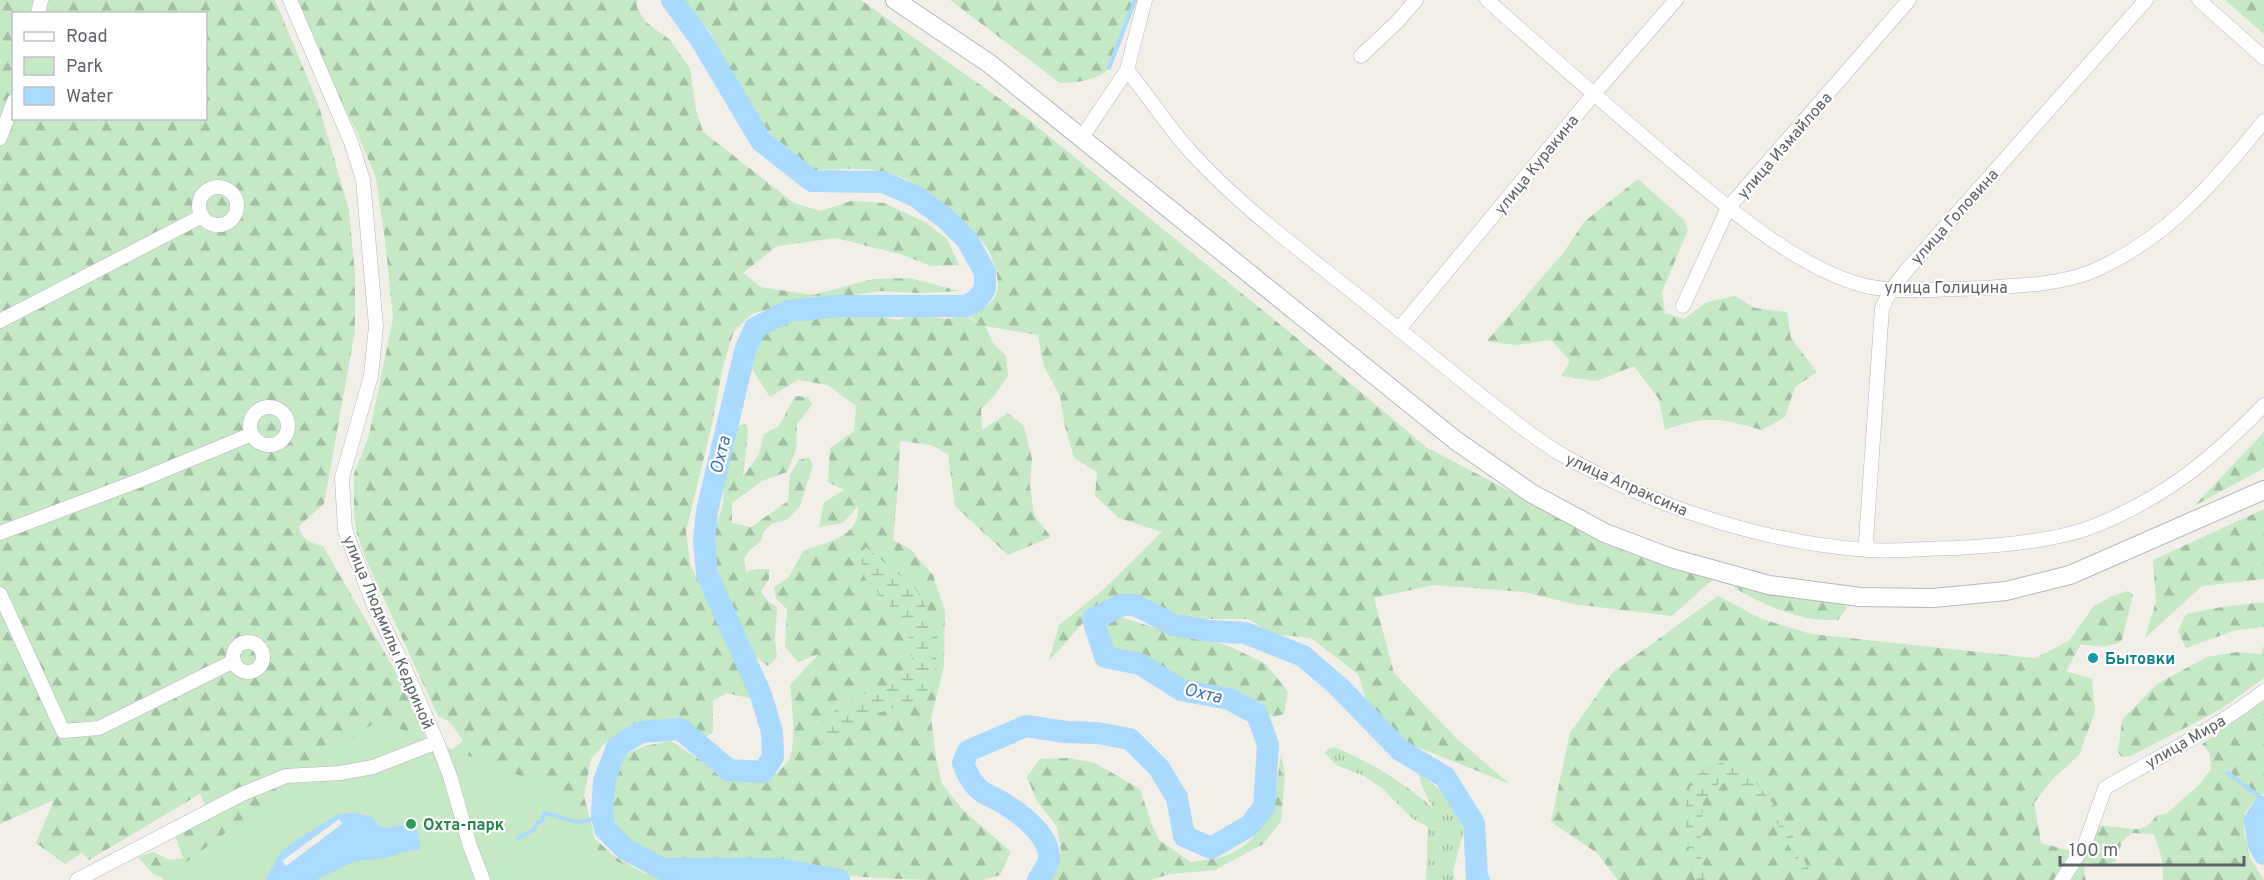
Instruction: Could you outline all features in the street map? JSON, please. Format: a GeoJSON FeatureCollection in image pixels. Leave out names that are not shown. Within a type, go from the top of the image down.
{"type":"FeatureCollection","features":[{"type":"Feature","properties":{"kind":"street","name":"улица Людмилы Кедриной"},"geometry":{"type":"LineString","coordinates":[[290,0],[351,142],[363,180],[376,326],[371,376],[342,478],[345,530],[375,608],[437,742],[483,880]]}},
{"type":"Feature","properties":{"kind":"street"},"geometry":{"type":"LineString","coordinates":[[895,0],[990,64],[1455,440],[1540,498],[1605,533],[1671,558],[1769,585],[1860,597],[1933,598],[2006,591],[2070,575],[2264,490]]}},
{"type":"Feature","properties":{"kind":"street"},"geometry":{"type":"LineString","coordinates":[[1082,137],[1127,70],[1145,0]]}},
{"type":"Feature","properties":{"kind":"street"},"geometry":{"type":"LineString","coordinates":[[1361,56],[1397,22],[1416,0]]}},
{"type":"Feature","properties":{"kind":"street","name":"улица Голицина"},"geometry":{"type":"LineString","coordinates":[[1487,0],[1593,94],[1728,208],[1809,263],[1856,284],[1891,290],[2030,286],[2086,273],[2142,246],[2204,192],[2264,121]]}},
{"type":"Feature","properties":{"kind":"street","name":"улица Куракина"},"geometry":{"type":"LineString","coordinates":[[1399,329],[1593,94],[1676,0]]}},
{"type":"Feature","properties":{"kind":"street","name":"улица Измайлова"},"geometry":{"type":"LineString","coordinates":[[1683,306],[1728,208],[1909,0]]}},
{"type":"Feature","properties":{"kind":"street","name":"улица Головина"},"geometry":{"type":"LineString","coordinates":[[1869,550],[1866,541],[1882,308],[1891,290],[1913,262],[2146,0]]}},
{"type":"Feature","properties":{"kind":"street"},"geometry":{"type":"LineString","coordinates":[[2199,0],[2264,58]]}},
{"type":"Feature","properties":{"kind":"street","name":"улица Апраксина"},"geometry":{"type":"LineString","coordinates":[[1127,70],[1189,149],[1238,198],[1518,425],[1564,456],[1679,510],[1742,528],[1805,541],[1869,550],[1979,547],[2024,543],[2086,529],[2142,504],[2187,476],[2226,444],[2264,405]]}},
{"type":"Feature","properties":{"kind":"street"},"geometry":{"type":"LineString","coordinates":[[0,138],[12,106]]}},
{"type":"Feature","properties":{"kind":"street"},"geometry":{"type":"LineString","coordinates":[[0,321],[202,216]]}},
{"type":"Feature","properties":{"kind":"street"},"geometry":{"type":"LineString","coordinates":[[0,533],[138,481],[252,434]]}},
{"type":"Feature","properties":{"kind":"street"},"geometry":{"type":"LineString","coordinates":[[0,594],[63,731],[99,729],[234,661]]}},
{"type":"Feature","properties":{"kind":"street","name":"улица Мира"},"geometry":{"type":"LineString","coordinates":[[2062,880],[2085,844],[2105,788],[2195,736],[2264,691]]}},
{"type":"Feature","properties":{"kind":"street"},"geometry":{"type":"LineString","coordinates":[[77,880],[242,794],[286,776],[340,773],[373,767],[437,742]]}},
{"type":"Feature","properties":{"kind":"green space"},"geometry":{"type":"Polygon","coordinates":[[[0,0],[275,0],[318,103],[349,210],[355,275],[355,331],[324,504],[299,526],[300,531],[304,538],[323,546],[408,693],[440,773],[265,880],[167,880],[153,874],[138,857],[153,852],[170,860],[183,858],[175,836],[206,807],[200,794],[89,860],[82,853],[65,864],[36,843],[54,800],[0,824],[0,0]]]}},
{"type":"Feature","properties":{"kind":"green space"},"geometry":{"type":"Polygon","coordinates":[[[298,0],[637,0],[637,8],[646,22],[670,40],[690,68],[696,110],[703,132],[794,203],[820,211],[851,201],[884,203],[925,222],[947,239],[959,265],[931,266],[903,255],[836,238],[777,246],[743,273],[761,287],[813,295],[873,279],[910,278],[960,291],[919,293],[880,291],[779,306],[752,314],[734,331],[723,366],[712,424],[686,531],[690,564],[753,699],[727,693],[713,701],[713,732],[703,739],[680,720],[642,722],[606,742],[591,759],[584,796],[595,839],[614,856],[644,873],[674,880],[497,880],[452,750],[463,741],[450,722],[438,716],[367,562],[357,534],[354,516],[354,474],[369,435],[393,319],[385,240],[376,178],[357,132],[331,82],[298,0]]]}},
{"type":"Feature","properties":{"kind":"green space"},"geometry":{"type":"Polygon","coordinates":[[[681,0],[861,0],[1024,116],[1293,335],[1426,447],[1606,542],[1712,580],[1672,616],[1573,604],[1524,592],[1434,585],[1374,598],[1394,673],[1457,739],[1510,784],[1410,744],[1371,715],[1358,674],[1311,638],[1273,634],[1248,619],[1174,619],[1135,599],[1089,616],[1049,661],[1059,625],[1103,590],[1162,532],[1119,518],[1095,496],[1097,472],[1074,458],[1065,427],[1060,396],[1043,364],[1038,335],[985,326],[993,343],[1006,356],[1008,376],[994,396],[981,409],[982,430],[1008,413],[1024,426],[1032,459],[1030,485],[1034,515],[1051,537],[1008,555],[955,506],[948,454],[931,445],[900,441],[893,540],[910,549],[933,575],[945,611],[944,666],[931,718],[936,758],[942,784],[963,810],[1011,852],[1000,875],[984,880],[861,877],[836,874],[785,861],[675,860],[654,856],[635,847],[619,834],[610,818],[608,798],[614,760],[645,746],[671,741],[726,774],[756,781],[770,778],[788,760],[793,737],[790,685],[819,654],[798,662],[785,647],[787,609],[776,599],[774,587],[789,577],[803,551],[840,537],[853,526],[857,517],[858,506],[843,523],[819,527],[824,502],[844,490],[828,482],[830,448],[854,431],[856,406],[828,385],[798,380],[770,397],[752,369],[754,347],[772,326],[800,315],[869,315],[899,320],[914,314],[945,319],[965,316],[982,325],[970,317],[993,300],[998,287],[994,264],[981,240],[960,219],[919,187],[899,176],[878,171],[813,170],[766,131],[743,98],[710,32],[681,0]]]}},
{"type":"Feature","properties":{"kind":"green space"},"geometry":{"type":"Polygon","coordinates":[[[950,0],[1133,0],[1120,45],[1109,68],[1093,78],[1060,83],[950,0]]]}},
{"type":"Feature","properties":{"kind":"green space"},"geometry":{"type":"Polygon","coordinates":[[[2225,0],[2264,0],[2264,34],[2225,0]]]}},
{"type":"Feature","properties":{"kind":"green space"},"geometry":{"type":"Polygon","coordinates":[[[1638,179],[1684,220],[1688,230],[1662,292],[1665,313],[1684,319],[1707,302],[1735,296],[1755,308],[1787,312],[1791,338],[1817,372],[1795,387],[1785,417],[1762,430],[1724,421],[1703,420],[1665,430],[1659,399],[1634,366],[1597,381],[1561,376],[1570,361],[1551,340],[1514,345],[1487,341],[1564,252],[1584,222],[1638,179]]]}},
{"type":"Feature","properties":{"kind":"green space"},"geometry":{"type":"Polygon","coordinates":[[[795,396],[808,397],[812,405],[797,424],[796,450],[787,472],[762,481],[732,503],[732,523],[751,527],[788,501],[790,474],[799,460],[809,457],[813,466],[800,506],[787,520],[773,523],[764,531],[761,541],[750,550],[744,559],[746,572],[769,569],[769,579],[761,591],[768,601],[777,607],[775,640],[777,657],[768,666],[750,653],[718,580],[712,539],[723,504],[726,456],[734,428],[746,423],[748,431],[743,477],[759,454],[764,434],[779,426],[795,396]]]}},
{"type":"Feature","properties":{"kind":"green space"},"geometry":{"type":"Polygon","coordinates":[[[2264,432],[2264,468],[2194,506],[2264,432]]]}},
{"type":"Feature","properties":{"kind":"green space"},"geometry":{"type":"Polygon","coordinates":[[[2264,509],[2264,579],[2202,586],[2145,638],[2156,601],[2153,560],[2264,509]]]}},
{"type":"Feature","properties":{"kind":"green space"},"geometry":{"type":"Polygon","coordinates":[[[866,547],[915,588],[929,612],[938,639],[935,671],[927,691],[913,704],[873,714],[831,743],[823,744],[817,732],[826,716],[864,694],[890,685],[912,659],[907,625],[865,578],[859,554],[866,547]]]}},
{"type":"Feature","properties":{"kind":"green space"},"geometry":{"type":"Polygon","coordinates":[[[1734,582],[1844,601],[1846,609],[1838,620],[1798,616],[1771,607],[1747,595],[1735,588],[1734,582]]]}},
{"type":"Feature","properties":{"kind":"green space"},"geometry":{"type":"Polygon","coordinates":[[[2128,591],[2133,595],[2122,640],[2102,646],[2081,644],[2066,671],[2092,679],[2095,712],[2079,755],[2052,780],[2034,803],[2041,843],[2071,851],[2053,880],[1618,880],[1597,853],[1551,822],[1570,733],[1613,672],[1718,596],[1762,619],[1811,634],[2035,658],[2069,641],[2093,607],[2110,597],[2128,591]]]}},
{"type":"Feature","properties":{"kind":"green space"},"geometry":{"type":"Polygon","coordinates":[[[2264,602],[2264,627],[2236,630],[2186,648],[2178,631],[2186,614],[2264,602]]]}},
{"type":"Feature","properties":{"kind":"green space"},"geometry":{"type":"Polygon","coordinates":[[[1118,616],[1161,630],[1223,644],[1266,664],[1288,692],[1284,714],[1274,717],[1245,698],[1184,680],[1137,654],[1111,647],[1102,637],[1098,625],[1109,617],[1118,616]]]}},
{"type":"Feature","properties":{"kind":"green space"},"geometry":{"type":"Polygon","coordinates":[[[2264,645],[2264,678],[2221,709],[2131,756],[2122,757],[2118,752],[2122,720],[2157,684],[2207,657],[2237,652],[2261,654],[2264,645]]]}},
{"type":"Feature","properties":{"kind":"green space"},"geometry":{"type":"Polygon","coordinates":[[[2264,701],[2264,794],[2259,796],[2245,812],[2244,833],[2250,858],[2264,880],[2163,880],[2162,859],[2154,834],[2131,833],[2122,842],[2115,862],[2099,865],[2086,862],[2084,874],[2086,880],[2067,880],[2085,826],[2138,829],[2143,828],[2157,815],[2166,814],[2200,784],[2211,769],[2210,754],[2202,744],[2264,701]]]}},
{"type":"Feature","properties":{"kind":"green space","name":"Охта-парк"},"geometry":{"type":"Polygon","coordinates":[[[378,720],[569,795],[599,852],[653,880],[162,880],[378,720]]]}},
{"type":"Feature","properties":{"kind":"green space"},"geometry":{"type":"Polygon","coordinates":[[[1334,747],[1386,773],[1433,808],[1418,772],[1444,793],[1457,812],[1464,830],[1453,871],[1455,880],[1426,880],[1428,827],[1413,819],[1382,788],[1364,776],[1336,765],[1325,753],[1334,747]]]}},
{"type":"Feature","properties":{"kind":"green space"},"geometry":{"type":"Polygon","coordinates":[[[1281,754],[1285,774],[1281,821],[1263,844],[1215,870],[1170,874],[1150,880],[1051,880],[1050,877],[1061,851],[1057,827],[1037,801],[1027,777],[1040,759],[1069,758],[1095,763],[1140,789],[1159,840],[1191,862],[1232,853],[1255,835],[1269,811],[1277,783],[1281,754]]]}},
{"type":"Feature","properties":{"kind":"green space"},"geometry":{"type":"Polygon","coordinates":[[[1728,762],[1746,770],[1783,816],[1809,870],[1817,880],[1807,880],[1776,821],[1742,790],[1720,782],[1703,801],[1700,852],[1705,880],[1695,880],[1686,826],[1689,791],[1696,777],[1709,767],[1728,762]]]}},
{"type":"Feature","properties":{"kind":"green space"},"geometry":{"type":"Polygon","coordinates":[[[712,875],[721,880],[674,880],[712,875]]]}},
{"type":"Feature","properties":{"kind":"water"},"geometry":{"type":"Polygon","coordinates":[[[356,813],[372,817],[378,825],[385,828],[416,823],[421,849],[387,858],[355,861],[316,880],[265,880],[282,851],[295,841],[338,814],[356,813]]]}},
{"type":"Feature","properties":{"kind":"pier"},"geometry":{"type":"Polygon","coordinates":[[[339,819],[342,824],[286,866],[282,861],[339,819]]]}},
{"type":"Feature","properties":{"kind":"waterway","name":"Охта"},"geometry":{"type":"LineString","coordinates":[[672,0],[701,40],[761,141],[812,181],[883,182],[915,196],[945,218],[967,240],[985,272],[985,289],[977,300],[966,306],[839,306],[789,311],[755,328],[745,351],[707,511],[704,541],[707,574],[761,695],[772,732],[773,757],[763,772],[729,770],[680,729],[641,732],[617,747],[604,781],[602,815],[605,829],[625,849],[663,869],[779,869],[839,880]]}},
{"type":"Feature","properties":{"kind":"waterway"},"geometry":{"type":"LineString","coordinates":[[1109,68],[1135,0]]}},
{"type":"Feature","properties":{"kind":"waterway","name":"Охта"},"geometry":{"type":"LineString","coordinates":[[1038,880],[1049,858],[1043,838],[1021,815],[1004,803],[983,793],[970,778],[963,763],[968,751],[1026,726],[1066,732],[1098,733],[1130,739],[1159,768],[1177,798],[1184,836],[1211,848],[1249,826],[1264,807],[1268,745],[1257,714],[1229,699],[1181,690],[1140,664],[1105,657],[1093,619],[1122,605],[1135,605],[1174,625],[1210,631],[1245,633],[1303,656],[1338,686],[1400,750],[1445,777],[1474,823],[1479,880]]}},
{"type":"Feature","properties":{"kind":"waterway"},"geometry":{"type":"LineString","coordinates":[[2228,773],[2264,800]]}},
{"type":"Feature","properties":{"kind":"waterway","name":"Охта"},"geometry":{"type":"LineString","coordinates":[[2264,807],[2255,820],[2258,843],[2264,854]]}},
{"type":"Feature","properties":{"kind":"waterway"},"geometry":{"type":"LineString","coordinates":[[518,838],[534,830],[537,823],[542,821],[544,813],[579,822],[602,815]]}},
{"type":"Feature","properties":{"kind":"place","name":"Бытовки"},"geometry":{"type":"Point","coordinates":[2093,658]}},
{"type":"Feature","properties":{"kind":"place","name":"Охта-парк"},"geometry":{"type":"Point","coordinates":[411,824]}}]}
